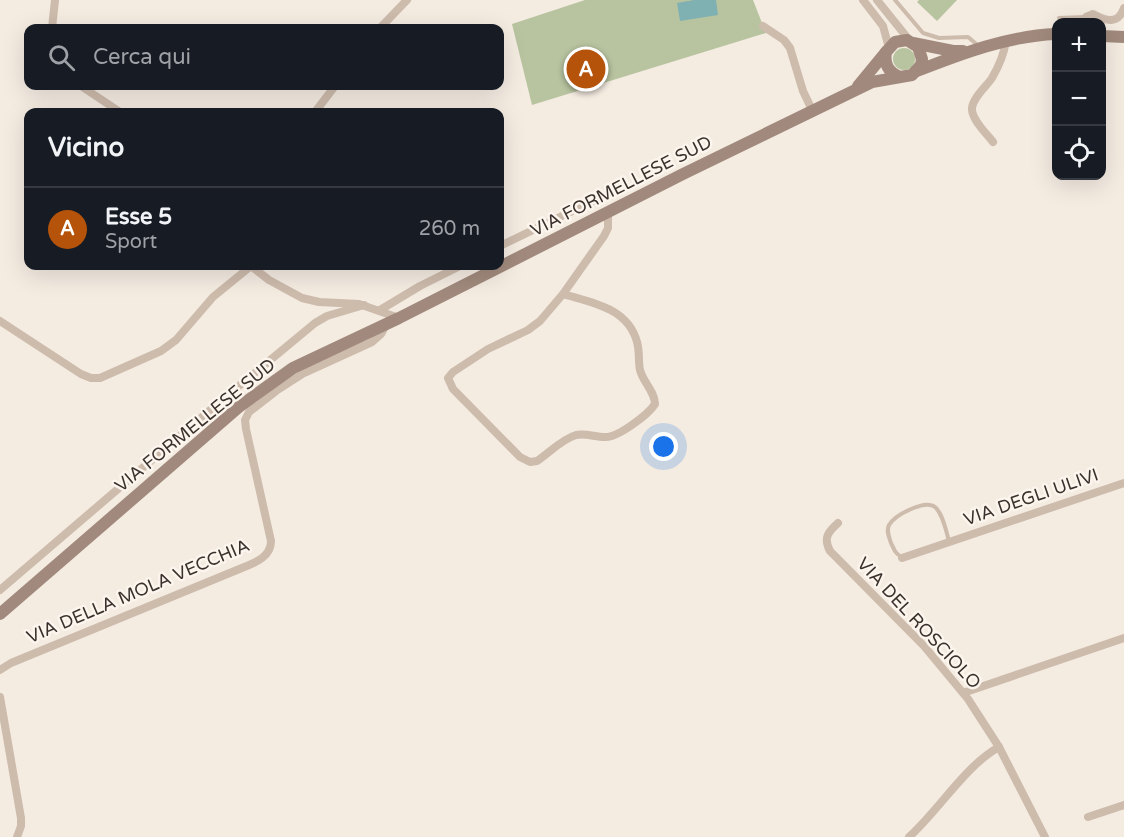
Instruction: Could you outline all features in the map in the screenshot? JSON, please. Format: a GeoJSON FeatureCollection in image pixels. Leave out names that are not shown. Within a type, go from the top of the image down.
{"type":"FeatureCollection","features":[{"type":"Feature","properties":{"kind":"street"},"geometry":{"type":"LineString","coordinates":[[52,24],[55,0]]}},
{"type":"Feature","properties":{"kind":"street"},"geometry":{"type":"LineString","coordinates":[[384,24],[407,0]]}},
{"type":"Feature","properties":{"kind":"street"},"geometry":{"type":"LineString","coordinates":[[863,0],[883,26],[887,50],[886,64],[894,74],[900,77],[906,77],[977,48]]}},
{"type":"Feature","properties":{"kind":"street"},"geometry":{"type":"LineString","coordinates":[[877,0],[918,47],[922,59],[917,71]]}},
{"type":"Feature","properties":{"kind":"street"},"geometry":{"type":"LineString","coordinates":[[1106,19],[1110,21],[1118,18],[1124,8]]}},
{"type":"Feature","properties":{"kind":"street"},"geometry":{"type":"LineString","coordinates":[[1088,18],[1093,14],[1103,18]]}},
{"type":"Feature","properties":{"kind":"street"},"geometry":{"type":"LineString","coordinates":[[764,26],[784,40],[790,48],[803,91],[813,112]]}},
{"type":"Feature","properties":{"kind":"street"},"geometry":{"type":"LineString","coordinates":[[887,50],[894,42],[901,40],[953,51],[1035,35],[1052,34]]}},
{"type":"Feature","properties":{"kind":"street"},"geometry":{"type":"LineString","coordinates":[[1106,36],[1124,37]]}},
{"type":"Feature","properties":{"kind":"street"},"geometry":{"type":"LineString","coordinates":[[993,142],[974,117],[972,108],[975,100],[993,76],[1004,53],[1006,41]]}},
{"type":"Feature","properties":{"kind":"street","name":"VIA FORMELLESE SUD"},"geometry":{"type":"LineString","coordinates":[[855,90],[887,50]]}},
{"type":"Feature","properties":{"kind":"street","name":"VIA FORMELLESE SUD"},"geometry":{"type":"LineString","coordinates":[[504,265],[855,90],[872,82],[900,77]]}},
{"type":"Feature","properties":{"kind":"street"},"geometry":{"type":"LineString","coordinates":[[87,90],[114,108]]}},
{"type":"Feature","properties":{"kind":"street"},"geometry":{"type":"LineString","coordinates":[[318,108],[332,90]]}},
{"type":"Feature","properties":{"kind":"street"},"geometry":{"type":"LineString","coordinates":[[504,244],[593,201]]}},
{"type":"Feature","properties":{"kind":"street"},"geometry":{"type":"LineString","coordinates":[[563,294],[605,306],[627,322],[636,339],[640,370],[654,397],[655,404],[614,436],[576,435],[537,461],[527,462],[453,389],[448,378],[453,372],[488,349],[537,324],[563,294],[604,236],[609,224],[608,212]]}},
{"type":"Feature","properties":{"kind":"street"},"geometry":{"type":"LineString","coordinates":[[0,321],[81,374],[91,378],[100,378],[160,351],[176,340],[213,297],[246,270]]}},
{"type":"Feature","properties":{"kind":"street"},"geometry":{"type":"LineString","coordinates":[[256,270],[265,278],[302,298],[364,305],[399,318]]}},
{"type":"Feature","properties":{"kind":"street"},"geometry":{"type":"LineString","coordinates":[[380,310],[452,270]]}},
{"type":"Feature","properties":{"kind":"street","name":"VIA FORMELLESE SUD"},"geometry":{"type":"LineString","coordinates":[[0,614],[231,414],[275,380],[305,361],[387,324],[494,270]]}},
{"type":"Feature","properties":{"kind":"street"},"geometry":{"type":"LineString","coordinates":[[0,590],[315,323],[327,316],[364,305]]}},
{"type":"Feature","properties":{"kind":"street","name":"VIA DELLA MOLA VECCHIA"},"geometry":{"type":"LineString","coordinates":[[0,670],[11,663],[237,570],[266,555],[271,543],[246,429],[246,417],[276,390],[297,377],[375,340],[387,324]]}},
{"type":"Feature","properties":{"kind":"street","name":"VIA DEGLI ULIVI"},"geometry":{"type":"LineString","coordinates":[[902,558],[1124,483]]}},
{"type":"Feature","properties":{"kind":"street","name":"VIA DEL ROSCIOLO"},"geometry":{"type":"LineString","coordinates":[[838,523],[827,535],[826,542],[830,551],[909,631],[963,693],[999,747],[1045,837]]}},
{"type":"Feature","properties":{"kind":"street"},"geometry":{"type":"LineString","coordinates":[[963,693],[1124,638]]}},
{"type":"Feature","properties":{"kind":"street"},"geometry":{"type":"LineString","coordinates":[[0,697],[21,818],[17,837]]}},
{"type":"Feature","properties":{"kind":"street"},"geometry":{"type":"LineString","coordinates":[[909,837],[979,760],[999,747]]}},
{"type":"Feature","properties":{"kind":"street"},"geometry":{"type":"LineString","coordinates":[[1089,817],[1124,805]]}},
{"type":"Feature","properties":{"kind":"lane"},"geometry":{"type":"LineString","coordinates":[[895,0],[923,33],[939,38],[968,37],[977,48]]}},
{"type":"Feature","properties":{"kind":"lane","name":"VIA DEGLI ULIVI"},"geometry":{"type":"LineString","coordinates":[[902,558],[894,550],[888,536],[889,527],[897,516],[913,508],[929,505],[934,507],[942,519],[949,542]]}},
{"type":"Feature","properties":{"kind":"green space"},"geometry":{"type":"Polygon","coordinates":[[[585,0],[753,0],[766,33],[532,105],[512,24],[585,0]]]}},
{"type":"Feature","properties":{"kind":"green space"},"geometry":{"type":"Polygon","coordinates":[[[919,0],[957,0],[937,21],[917,2],[919,0]]]}},
{"type":"Feature","properties":{"kind":"green space"},"geometry":{"type":"Polygon","coordinates":[[[904,48],[912,51],[915,59],[912,67],[904,70],[896,67],[893,59],[896,51],[904,48]]]}},
{"type":"Feature","properties":{"kind":"water"},"geometry":{"type":"Polygon","coordinates":[[[716,0],[718,15],[680,21],[677,3],[716,0]]]}},
{"type":"Feature","properties":{"kind":"place","name":"Esse 5"},"geometry":{"type":"Point","coordinates":[586,69]}}]}
